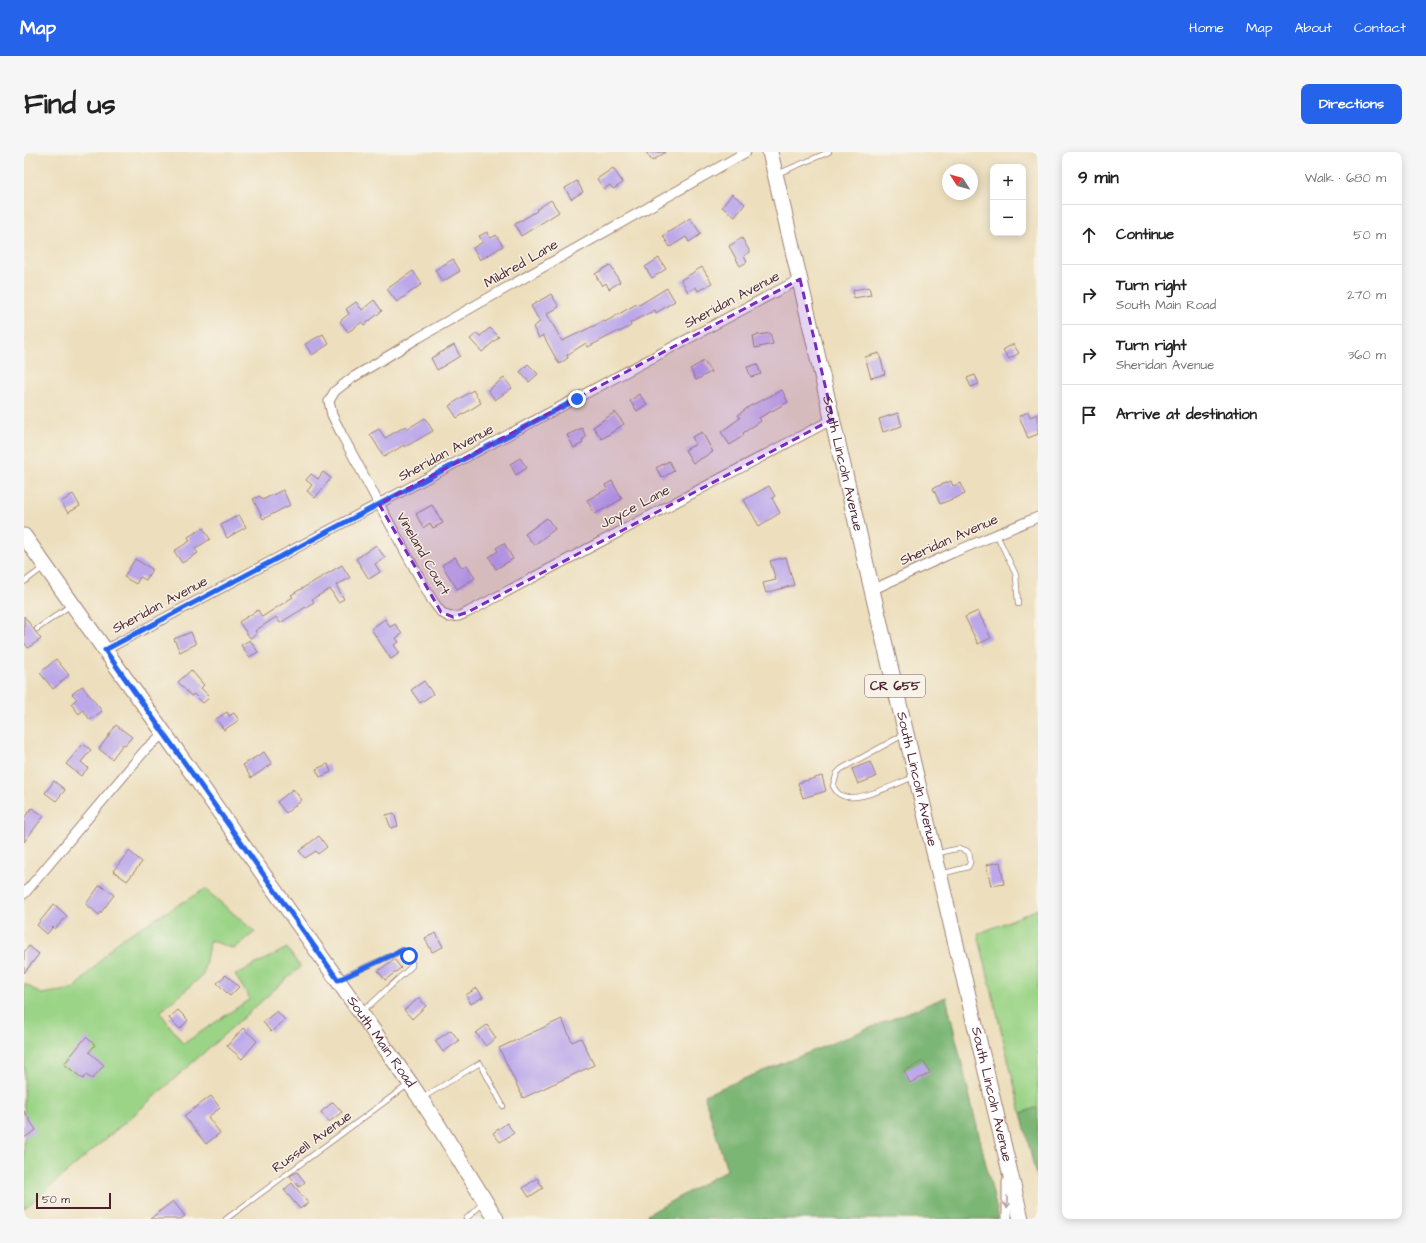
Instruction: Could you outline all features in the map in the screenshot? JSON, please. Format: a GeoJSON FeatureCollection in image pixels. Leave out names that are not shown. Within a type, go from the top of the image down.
{"type":"FeatureCollection","features":[{"type":"Feature","properties":{"kind":"main road","name":"South Lincoln Avenue"},"geometry":{"type":"LineString","coordinates":[[770,152],[934,855],[1021,1219]]}},
{"type":"Feature","properties":{"kind":"main road","name":"South Main Road"},"geometry":{"type":"LineString","coordinates":[[24,536],[410,1083],[496,1219]]}},
{"type":"Feature","properties":{"kind":"street","name":"Mildred Lane"},"geometry":{"type":"LineString","coordinates":[[332,415],[328,404],[332,394],[352,378],[418,338],[746,152]]}},
{"type":"Feature","properties":{"kind":"street","name":"Sheridan Avenue"},"geometry":{"type":"LineString","coordinates":[[105,650],[800,279]]}},
{"type":"Feature","properties":{"kind":"street","name":"Vineland Court"},"geometry":{"type":"LineString","coordinates":[[332,415],[432,600],[445,616],[450,617]]}},
{"type":"Feature","properties":{"kind":"street","name":"Joyce Lane"},"geometry":{"type":"LineString","coordinates":[[450,617],[459,616],[468,612],[833,419]]}},
{"type":"Feature","properties":{"kind":"street","name":"Sheridan Avenue"},"geometry":{"type":"LineString","coordinates":[[872,590],[1038,517]]}},
{"type":"Feature","properties":{"kind":"street"},"geometry":{"type":"LineString","coordinates":[[24,894],[146,749],[164,733]]}},
{"type":"Feature","properties":{"kind":"street"},"geometry":{"type":"LineString","coordinates":[[1006,1157],[1007,1219]]}},
{"type":"Feature","properties":{"kind":"lane"},"geometry":{"type":"LineString","coordinates":[[776,175],[829,152]]}},
{"type":"Feature","properties":{"kind":"lane"},"geometry":{"type":"LineString","coordinates":[[997,535],[1016,575],[1018,604]]}},
{"type":"Feature","properties":{"kind":"lane"},"geometry":{"type":"LineString","coordinates":[[24,582],[46,566]]}},
{"type":"Feature","properties":{"kind":"lane"},"geometry":{"type":"LineString","coordinates":[[37,629],[72,604]]}},
{"type":"Feature","properties":{"kind":"lane"},"geometry":{"type":"LineString","coordinates":[[906,733],[841,769],[837,773],[833,786],[839,795],[850,798],[862,797],[916,776]]}},
{"type":"Feature","properties":{"kind":"lane"},"geometry":{"type":"LineString","coordinates":[[934,855],[964,849],[968,851],[970,855],[970,864],[968,867],[939,874]]}},
{"type":"Feature","properties":{"kind":"lane"},"geometry":{"type":"LineString","coordinates":[[338,980],[403,950],[409,956],[413,963],[412,966],[370,1005],[359,1010]]}},
{"type":"Feature","properties":{"kind":"lane"},"geometry":{"type":"LineString","coordinates":[[421,1099],[480,1063],[503,1106]]}},
{"type":"Feature","properties":{"kind":"lane","name":"Russell Avenue"},"geometry":{"type":"LineString","coordinates":[[226,1219],[410,1083]]}},
{"type":"Feature","properties":{"kind":"lane"},"geometry":{"type":"LineString","coordinates":[[466,1219],[485,1201]]}},
{"type":"Feature","properties":{"kind":"highlighted area"},"geometry":{"type":"Polygon","coordinates":[[[800,279],[833,419],[468,612],[453,617],[441,612],[379,504],[800,279]]]}},
{"type":"Feature","properties":{"kind":"green space"},"geometry":{"type":"Polygon","coordinates":[[[205,889],[255,932],[234,949],[210,940],[203,975],[160,1012],[183,1044],[250,999],[235,975],[287,948],[300,967],[137,1112],[24,1209],[24,983],[41,994],[74,989],[118,941],[205,889]]]}},
{"type":"Feature","properties":{"kind":"green space"},"geometry":{"type":"Polygon","coordinates":[[[1038,909],[1038,1107],[1021,1113],[978,934],[1038,909]]]}},
{"type":"Feature","properties":{"kind":"green space"},"geometry":{"type":"Polygon","coordinates":[[[946,997],[999,1219],[650,1219],[647,1215],[727,1170],[704,1095],[946,997]]]}},
{"type":"Feature","properties":{"kind":"green space"},"geometry":{"type":"Polygon","coordinates":[[[1038,1107],[1038,1184],[1021,1113],[1038,1107]]]}},
{"type":"Feature","properties":{"kind":"building"},"geometry":{"type":"Polygon","coordinates":[[[646,152],[666,152],[652,161],[646,152]]]}},
{"type":"Feature","properties":{"kind":"building"},"geometry":{"type":"Polygon","coordinates":[[[613,168],[623,183],[613,189],[610,185],[604,189],[597,179],[613,168]]]}},
{"type":"Feature","properties":{"kind":"building"},"geometry":{"type":"Polygon","coordinates":[[[577,181],[583,192],[571,199],[565,188],[577,181]]]}},
{"type":"Feature","properties":{"kind":"building"},"geometry":{"type":"Polygon","coordinates":[[[732,194],[745,204],[735,217],[722,207],[732,194]]]}},
{"type":"Feature","properties":{"kind":"building"},"geometry":{"type":"Polygon","coordinates":[[[551,200],[559,212],[521,236],[515,224],[537,211],[536,210],[551,200]]]}},
{"type":"Feature","properties":{"kind":"building"},"geometry":{"type":"Polygon","coordinates":[[[690,218],[701,234],[689,242],[686,237],[670,247],[663,236],[690,218]]]}},
{"type":"Feature","properties":{"kind":"building"},"geometry":{"type":"Polygon","coordinates":[[[487,232],[491,238],[496,235],[503,246],[480,260],[473,248],[483,242],[479,236],[487,232]]]}},
{"type":"Feature","properties":{"kind":"building"},"geometry":{"type":"Polygon","coordinates":[[[742,238],[750,252],[744,256],[747,262],[740,266],[729,246],[742,238]]]}},
{"type":"Feature","properties":{"kind":"building"},"geometry":{"type":"Polygon","coordinates":[[[659,258],[666,269],[652,278],[645,267],[659,258]]]}},
{"type":"Feature","properties":{"kind":"building"},"geometry":{"type":"Polygon","coordinates":[[[453,259],[460,271],[442,282],[435,270],[453,259]]]}},
{"type":"Feature","properties":{"kind":"building"},"geometry":{"type":"Polygon","coordinates":[[[610,265],[620,282],[609,289],[606,283],[602,286],[595,274],[610,265]]]}},
{"type":"Feature","properties":{"kind":"building"},"geometry":{"type":"Polygon","coordinates":[[[702,267],[712,283],[698,291],[696,287],[688,292],[681,280],[702,267]]]}},
{"type":"Feature","properties":{"kind":"building"},"geometry":{"type":"Polygon","coordinates":[[[413,271],[422,284],[397,302],[387,289],[413,271]]]}},
{"type":"Feature","properties":{"kind":"building"},"geometry":{"type":"Polygon","coordinates":[[[869,287],[871,295],[854,298],[853,290],[869,287]]]}},
{"type":"Feature","properties":{"kind":"building"},"geometry":{"type":"Polygon","coordinates":[[[667,288],[675,301],[656,313],[655,310],[630,323],[631,326],[588,347],[586,343],[567,355],[568,358],[559,364],[543,335],[539,338],[533,327],[540,322],[531,306],[551,294],[559,307],[547,314],[562,341],[604,321],[605,322],[638,303],[639,305],[667,288]]]}},
{"type":"Feature","properties":{"kind":"building"},"geometry":{"type":"Polygon","coordinates":[[[374,300],[382,311],[364,325],[362,322],[348,332],[340,321],[349,314],[346,309],[356,302],[362,310],[374,300]]]}},
{"type":"Feature","properties":{"kind":"building"},"geometry":{"type":"Polygon","coordinates":[[[490,328],[499,337],[482,352],[470,339],[477,333],[480,336],[490,328]]]}},
{"type":"Feature","properties":{"kind":"building"},"geometry":{"type":"Polygon","coordinates":[[[770,333],[773,344],[755,348],[753,336],[770,333]]]}},
{"type":"Feature","properties":{"kind":"building"},"geometry":{"type":"Polygon","coordinates":[[[323,334],[329,344],[312,355],[305,344],[323,334]]]}},
{"type":"Feature","properties":{"kind":"building"},"geometry":{"type":"Polygon","coordinates":[[[1013,344],[1019,353],[1009,359],[1003,350],[1013,344]]]}},
{"type":"Feature","properties":{"kind":"building"},"geometry":{"type":"Polygon","coordinates":[[[454,345],[460,356],[437,370],[431,358],[454,345]]]}},
{"type":"Feature","properties":{"kind":"building"},"geometry":{"type":"Polygon","coordinates":[[[879,353],[885,374],[871,378],[865,357],[879,353]]]}},
{"type":"Feature","properties":{"kind":"building"},"geometry":{"type":"Polygon","coordinates":[[[704,361],[711,372],[696,380],[690,369],[704,361]]]}},
{"type":"Feature","properties":{"kind":"building"},"geometry":{"type":"Polygon","coordinates":[[[528,364],[538,374],[529,382],[520,372],[528,364]]]}},
{"type":"Feature","properties":{"kind":"building"},"geometry":{"type":"Polygon","coordinates":[[[757,364],[761,374],[751,377],[747,367],[757,364]]]}},
{"type":"Feature","properties":{"kind":"building"},"geometry":{"type":"Polygon","coordinates":[[[975,375],[979,384],[971,387],[967,378],[975,375]]]}},
{"type":"Feature","properties":{"kind":"building"},"geometry":{"type":"Polygon","coordinates":[[[504,378],[512,388],[495,400],[488,390],[504,378]]]}},
{"type":"Feature","properties":{"kind":"building"},"geometry":{"type":"Polygon","coordinates":[[[473,390],[481,403],[457,418],[449,406],[473,390]]]}},
{"type":"Feature","properties":{"kind":"building"},"geometry":{"type":"Polygon","coordinates":[[[782,390],[788,402],[759,418],[761,421],[743,433],[744,435],[730,445],[721,432],[740,418],[738,415],[750,406],[782,390]]]}},
{"type":"Feature","properties":{"kind":"building"},"geometry":{"type":"Polygon","coordinates":[[[639,394],[647,404],[637,411],[630,401],[639,394]]]}},
{"type":"Feature","properties":{"kind":"building"},"geometry":{"type":"Polygon","coordinates":[[[615,412],[624,424],[602,439],[593,427],[615,412]]]}},
{"type":"Feature","properties":{"kind":"building"},"geometry":{"type":"Polygon","coordinates":[[[1028,412],[1030,417],[1038,414],[1038,434],[1028,438],[1019,416],[1028,412]]]}},
{"type":"Feature","properties":{"kind":"building"},"geometry":{"type":"Polygon","coordinates":[[[898,413],[902,426],[883,432],[879,419],[898,413]]]}},
{"type":"Feature","properties":{"kind":"building"},"geometry":{"type":"Polygon","coordinates":[[[425,418],[433,431],[405,447],[404,445],[384,457],[370,434],[379,429],[385,438],[406,426],[407,429],[425,418]]]}},
{"type":"Feature","properties":{"kind":"building"},"geometry":{"type":"Polygon","coordinates":[[[582,428],[586,437],[582,440],[583,443],[574,448],[567,435],[582,428]]]}},
{"type":"Feature","properties":{"kind":"building"},"geometry":{"type":"Polygon","coordinates":[[[702,432],[713,452],[693,463],[685,450],[696,444],[692,437],[702,432]]]}},
{"type":"Feature","properties":{"kind":"building"},"geometry":{"type":"Polygon","coordinates":[[[520,458],[527,468],[516,475],[510,464],[520,458]]]}},
{"type":"Feature","properties":{"kind":"building"},"geometry":{"type":"Polygon","coordinates":[[[669,461],[674,471],[662,478],[656,468],[669,461]]]}},
{"type":"Feature","properties":{"kind":"building"},"geometry":{"type":"Polygon","coordinates":[[[323,472],[331,478],[315,498],[307,491],[312,485],[306,480],[311,474],[318,479],[323,472]]]}},
{"type":"Feature","properties":{"kind":"building"},"geometry":{"type":"Polygon","coordinates":[[[612,481],[622,499],[595,514],[587,500],[607,489],[605,485],[612,481]]]}},
{"type":"Feature","properties":{"kind":"building"},"geometry":{"type":"Polygon","coordinates":[[[951,481],[953,486],[961,483],[965,494],[940,504],[933,488],[951,481]]]}},
{"type":"Feature","properties":{"kind":"building"},"geometry":{"type":"Polygon","coordinates":[[[769,486],[775,496],[772,498],[780,513],[759,526],[744,500],[769,486]]]}},
{"type":"Feature","properties":{"kind":"building"},"geometry":{"type":"Polygon","coordinates":[[[283,490],[290,505],[263,519],[253,499],[260,496],[262,500],[283,490]]]}},
{"type":"Feature","properties":{"kind":"building"},"geometry":{"type":"Polygon","coordinates":[[[73,494],[80,506],[68,513],[61,502],[73,494]]]}},
{"type":"Feature","properties":{"kind":"building"},"geometry":{"type":"Polygon","coordinates":[[[432,505],[443,523],[433,528],[430,523],[423,528],[416,514],[432,505]]]}},
{"type":"Feature","properties":{"kind":"building"},"geometry":{"type":"Polygon","coordinates":[[[239,515],[246,527],[227,538],[221,525],[239,515]]]}},
{"type":"Feature","properties":{"kind":"building"},"geometry":{"type":"Polygon","coordinates":[[[547,518],[555,529],[534,545],[525,534],[547,518]]]}},
{"type":"Feature","properties":{"kind":"building"},"geometry":{"type":"Polygon","coordinates":[[[203,528],[210,539],[195,549],[198,553],[182,563],[174,551],[190,541],[188,537],[203,528]]]}},
{"type":"Feature","properties":{"kind":"building"},"geometry":{"type":"Polygon","coordinates":[[[504,543],[513,559],[496,569],[489,557],[498,551],[496,548],[504,543]]]}},
{"type":"Feature","properties":{"kind":"building"},"geometry":{"type":"Polygon","coordinates":[[[376,545],[385,558],[375,564],[380,572],[369,579],[356,559],[376,545]]]}},
{"type":"Feature","properties":{"kind":"building"},"geometry":{"type":"Polygon","coordinates":[[[455,557],[462,568],[467,565],[475,578],[457,589],[442,565],[455,557]]]}},
{"type":"Feature","properties":{"kind":"building"},"geometry":{"type":"Polygon","coordinates":[[[786,557],[794,585],[766,593],[763,583],[776,580],[770,561],[786,557]]]}},
{"type":"Feature","properties":{"kind":"building"},"geometry":{"type":"Polygon","coordinates":[[[135,559],[152,569],[146,580],[140,577],[136,584],[124,577],[135,559]]]}},
{"type":"Feature","properties":{"kind":"building"},"geometry":{"type":"Polygon","coordinates":[[[342,565],[350,578],[336,585],[344,599],[338,602],[330,589],[312,599],[314,602],[280,623],[276,617],[255,631],[257,634],[250,638],[239,622],[258,610],[262,617],[293,597],[291,595],[342,565]]]}},
{"type":"Feature","properties":{"kind":"building"},"geometry":{"type":"Polygon","coordinates":[[[978,611],[991,638],[978,644],[965,617],[978,611]]]}},
{"type":"Feature","properties":{"kind":"building"},"geometry":{"type":"Polygon","coordinates":[[[24,616],[41,639],[28,648],[24,642],[24,616]]]}},
{"type":"Feature","properties":{"kind":"building"},"geometry":{"type":"Polygon","coordinates":[[[385,619],[390,627],[395,624],[402,634],[396,638],[399,642],[394,645],[400,653],[391,659],[371,629],[385,619]]]}},
{"type":"Feature","properties":{"kind":"building"},"geometry":{"type":"Polygon","coordinates":[[[191,632],[196,644],[180,652],[174,639],[191,632]]]}},
{"type":"Feature","properties":{"kind":"building"},"geometry":{"type":"Polygon","coordinates":[[[250,640],[258,652],[249,657],[241,645],[250,640]]]}},
{"type":"Feature","properties":{"kind":"building"},"geometry":{"type":"Polygon","coordinates":[[[56,659],[69,675],[53,689],[40,673],[56,659]]]}},
{"type":"Feature","properties":{"kind":"building"},"geometry":{"type":"Polygon","coordinates":[[[191,670],[204,685],[201,688],[210,697],[203,703],[194,694],[191,696],[178,682],[191,670]]]}},
{"type":"Feature","properties":{"kind":"building"},"geometry":{"type":"Polygon","coordinates":[[[424,681],[433,694],[420,703],[411,690],[424,681]]]}},
{"type":"Feature","properties":{"kind":"building"},"geometry":{"type":"Polygon","coordinates":[[[82,686],[102,711],[90,720],[83,710],[79,714],[71,704],[77,699],[72,694],[82,686]]]}},
{"type":"Feature","properties":{"kind":"building"},"geometry":{"type":"Polygon","coordinates":[[[227,712],[229,716],[234,713],[239,720],[224,730],[216,719],[227,712]]]}},
{"type":"Feature","properties":{"kind":"building"},"geometry":{"type":"Polygon","coordinates":[[[116,725],[132,737],[125,745],[123,744],[112,759],[99,749],[116,725]]]}},
{"type":"Feature","properties":{"kind":"building"},"geometry":{"type":"Polygon","coordinates":[[[83,744],[91,750],[81,762],[88,768],[81,776],[66,764],[83,744]]]}},
{"type":"Feature","properties":{"kind":"building"},"geometry":{"type":"Polygon","coordinates":[[[264,752],[272,764],[251,778],[243,765],[264,752]]]}},
{"type":"Feature","properties":{"kind":"building"},"geometry":{"type":"Polygon","coordinates":[[[870,762],[876,777],[858,784],[852,769],[870,762]]]}},
{"type":"Feature","properties":{"kind":"building"},"geometry":{"type":"Polygon","coordinates":[[[328,764],[331,772],[320,777],[316,769],[328,764]]]}},
{"type":"Feature","properties":{"kind":"building"},"geometry":{"type":"Polygon","coordinates":[[[822,776],[826,791],[803,798],[798,783],[822,776]]]}},
{"type":"Feature","properties":{"kind":"building"},"geometry":{"type":"Polygon","coordinates":[[[54,781],[65,790],[56,801],[45,793],[54,781]]]}},
{"type":"Feature","properties":{"kind":"building"},"geometry":{"type":"Polygon","coordinates":[[[293,789],[302,800],[286,813],[277,802],[293,789]]]}},
{"type":"Feature","properties":{"kind":"building"},"geometry":{"type":"Polygon","coordinates":[[[32,808],[44,816],[24,842],[24,818],[32,808]]]}},
{"type":"Feature","properties":{"kind":"building"},"geometry":{"type":"Polygon","coordinates":[[[394,813],[398,826],[391,828],[386,815],[394,813]]]}},
{"type":"Feature","properties":{"kind":"building"},"geometry":{"type":"Polygon","coordinates":[[[319,836],[327,847],[318,854],[316,851],[305,858],[299,851],[319,836]]]}},
{"type":"Feature","properties":{"kind":"building"},"geometry":{"type":"Polygon","coordinates":[[[129,851],[142,862],[127,881],[113,871],[129,851]]]}},
{"type":"Feature","properties":{"kind":"building"},"geometry":{"type":"Polygon","coordinates":[[[1000,862],[1004,884],[991,886],[986,865],[1000,862]]]}},
{"type":"Feature","properties":{"kind":"building"},"geometry":{"type":"Polygon","coordinates":[[[100,885],[114,895],[99,915],[86,904],[100,885]]]}},
{"type":"Feature","properties":{"kind":"building"},"geometry":{"type":"Polygon","coordinates":[[[54,904],[67,916],[55,929],[53,927],[47,934],[37,925],[54,904]]]}},
{"type":"Feature","properties":{"kind":"building"},"geometry":{"type":"Polygon","coordinates":[[[436,933],[443,947],[432,952],[425,938],[436,933]]]}},
{"type":"Feature","properties":{"kind":"building"},"geometry":{"type":"Polygon","coordinates":[[[29,946],[39,954],[24,973],[24,952],[29,946]]]}},
{"type":"Feature","properties":{"kind":"building"},"geometry":{"type":"Polygon","coordinates":[[[394,959],[401,968],[385,980],[378,971],[394,959]]]}},
{"type":"Feature","properties":{"kind":"building"},"geometry":{"type":"Polygon","coordinates":[[[226,975],[239,987],[230,996],[217,983],[226,975]]]}},
{"type":"Feature","properties":{"kind":"building"},"geometry":{"type":"Polygon","coordinates":[[[477,988],[483,997],[471,1004],[466,995],[477,988]]]}},
{"type":"Feature","properties":{"kind":"building"},"geometry":{"type":"Polygon","coordinates":[[[419,998],[426,1006],[412,1019],[404,1010],[419,998]]]}},
{"type":"Feature","properties":{"kind":"building"},"geometry":{"type":"Polygon","coordinates":[[[178,1010],[188,1020],[180,1029],[169,1018],[178,1010]]]}},
{"type":"Feature","properties":{"kind":"building"},"geometry":{"type":"Polygon","coordinates":[[[277,1011],[285,1020],[271,1032],[263,1022],[277,1011]]]}},
{"type":"Feature","properties":{"kind":"building"},"geometry":{"type":"Polygon","coordinates":[[[562,1019],[572,1042],[581,1038],[594,1065],[523,1098],[499,1048],[562,1019]]]}},
{"type":"Feature","properties":{"kind":"building"},"geometry":{"type":"Polygon","coordinates":[[[487,1025],[496,1038],[486,1046],[476,1033],[487,1025]]]}},
{"type":"Feature","properties":{"kind":"building"},"geometry":{"type":"Polygon","coordinates":[[[243,1028],[257,1041],[242,1059],[227,1046],[243,1028]]]}},
{"type":"Feature","properties":{"kind":"building"},"geometry":{"type":"Polygon","coordinates":[[[451,1030],[459,1041],[443,1052],[435,1041],[451,1030]]]}},
{"type":"Feature","properties":{"kind":"building"},"geometry":{"type":"Polygon","coordinates":[[[86,1037],[95,1045],[89,1052],[104,1065],[92,1079],[86,1075],[83,1079],[64,1064],[86,1037]]]}},
{"type":"Feature","properties":{"kind":"building"},"geometry":{"type":"Polygon","coordinates":[[[923,1061],[930,1073],[910,1083],[904,1071],[923,1061]]]}},
{"type":"Feature","properties":{"kind":"building"},"geometry":{"type":"Polygon","coordinates":[[[211,1096],[220,1108],[208,1117],[220,1133],[206,1144],[184,1116],[211,1096]]]}},
{"type":"Feature","properties":{"kind":"building"},"geometry":{"type":"Polygon","coordinates":[[[333,1102],[342,1112],[329,1122],[321,1112],[333,1102]]]}},
{"type":"Feature","properties":{"kind":"building"},"geometry":{"type":"Polygon","coordinates":[[[24,1111],[36,1130],[24,1138],[24,1111]]]}},
{"type":"Feature","properties":{"kind":"building"},"geometry":{"type":"Polygon","coordinates":[[[507,1123],[514,1133],[500,1142],[493,1133],[507,1123]]]}},
{"type":"Feature","properties":{"kind":"building"},"geometry":{"type":"Polygon","coordinates":[[[297,1172],[305,1182],[299,1187],[290,1176],[297,1172]]]}},
{"type":"Feature","properties":{"kind":"building"},"geometry":{"type":"Polygon","coordinates":[[[537,1178],[543,1188],[529,1197],[523,1188],[537,1178]]]}},
{"type":"Feature","properties":{"kind":"building"},"geometry":{"type":"Polygon","coordinates":[[[292,1183],[308,1203],[300,1209],[284,1190],[292,1183]]]}},
{"type":"Feature","properties":{"kind":"building"},"geometry":{"type":"Polygon","coordinates":[[[173,1201],[185,1216],[181,1219],[150,1219],[173,1201]]]}},
{"type":"Feature","properties":{"kind":"route"},"geometry":{"type":"LineString","coordinates":[[409,956],[403,950],[338,980],[105,650],[577,399]]}}]}
